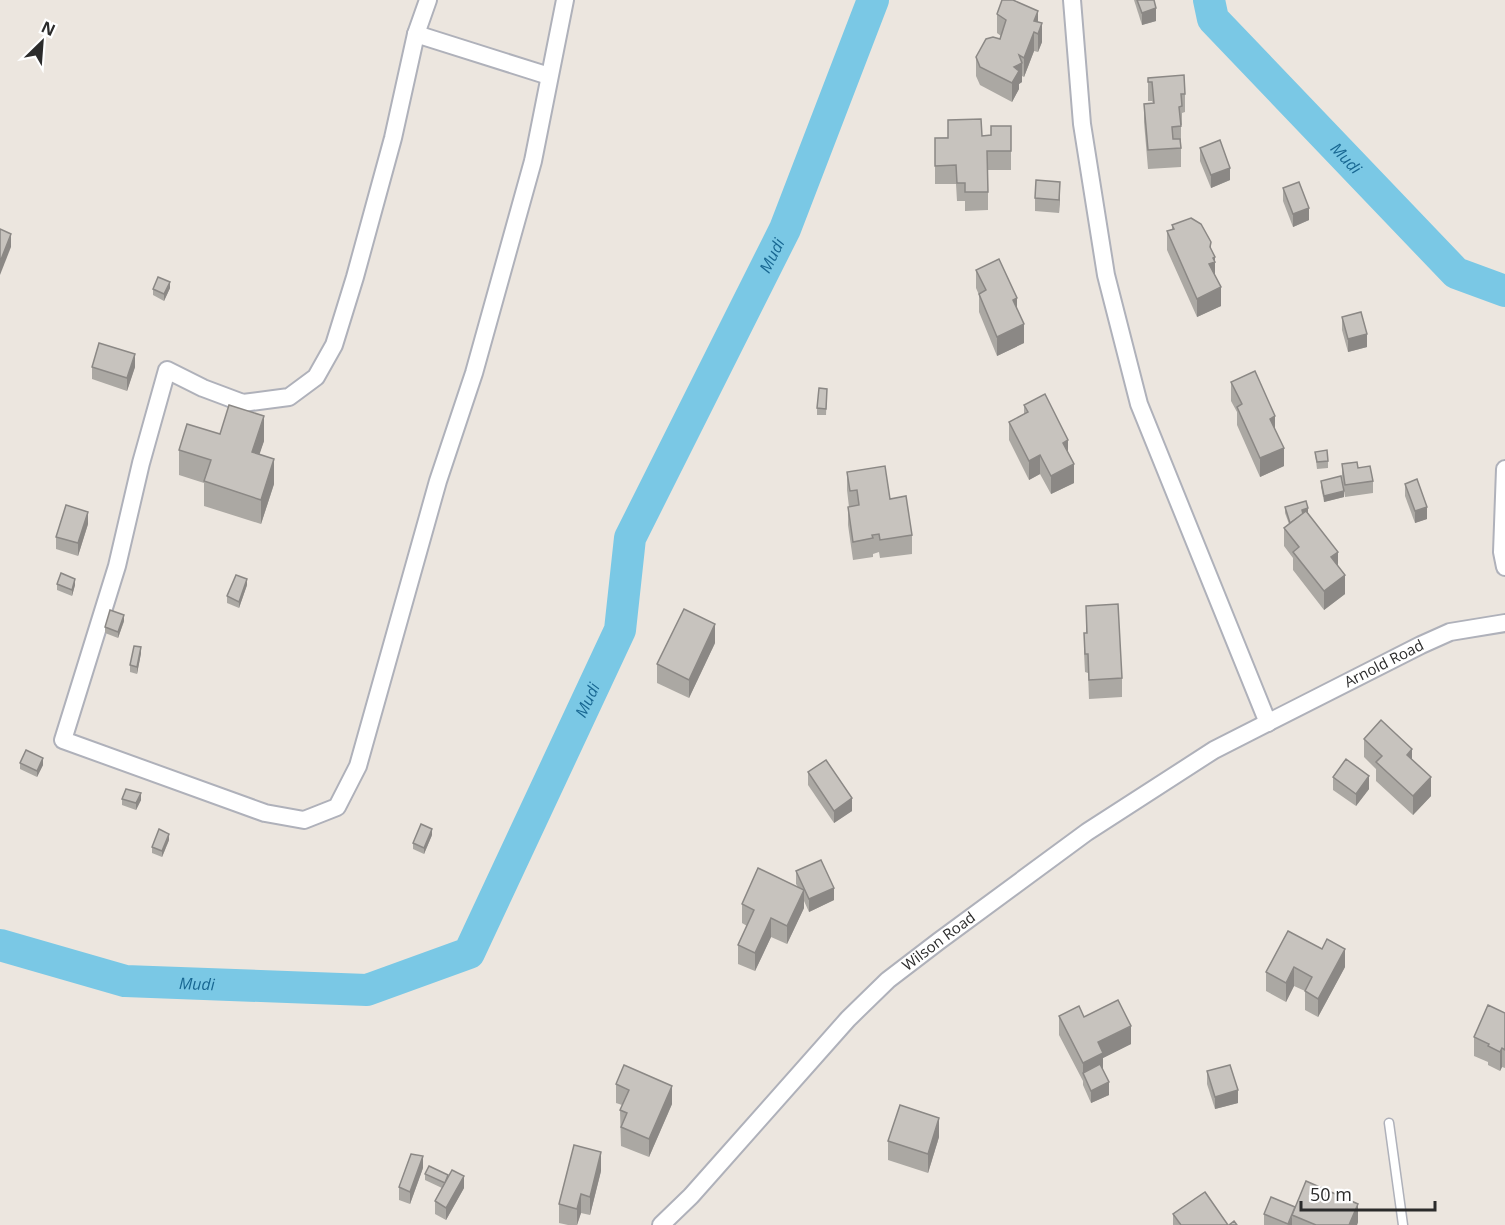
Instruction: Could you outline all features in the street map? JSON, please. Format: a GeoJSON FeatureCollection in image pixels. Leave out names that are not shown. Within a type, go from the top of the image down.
{"type":"FeatureCollection","features":[{"type":"Feature","properties":{"kind":"street"},"geometry":{"type":"LineString","coordinates":[[428,0],[416,34],[393,138],[355,277],[334,345],[316,376],[289,398],[243,403],[203,388],[167,370],[141,463],[117,566],[63,740],[265,813],[304,820],[337,807],[358,766],[438,481],[474,373],[533,161],[565,0]]}},
{"type":"Feature","properties":{"kind":"street"},"geometry":{"type":"LineString","coordinates":[[1072,0],[1082,124],[1106,275],[1139,404],[1268,723]]}},
{"type":"Feature","properties":{"kind":"street"},"geometry":{"type":"LineString","coordinates":[[416,34],[549,76]]}},
{"type":"Feature","properties":{"kind":"street"},"geometry":{"type":"LineString","coordinates":[[1505,469],[1502,552],[1505,567]]}},
{"type":"Feature","properties":{"kind":"street","name":"Arnold Road"},"geometry":{"type":"LineString","coordinates":[[1268,723],[1450,632],[1505,623]]}},
{"type":"Feature","properties":{"kind":"street","name":"Wilson Road"},"geometry":{"type":"LineString","coordinates":[[661,1225],[691,1196],[848,1019],[888,980],[1087,832],[1214,750],[1268,723]]}},
{"type":"Feature","properties":{"kind":"lane"},"geometry":{"type":"LineString","coordinates":[[1389,1123],[1403,1225]]}},
{"type":"Feature","properties":{"kind":"building"},"geometry":{"type":"Polygon","coordinates":[[[1002,0],[1013,0],[1038,11],[1034,21],[1042,23],[1038,34],[1034,32],[1024,58],[1019,55],[1022,63],[1014,67],[1019,71],[1012,83],[980,67],[976,57],[986,39],[993,37],[1000,39],[1006,20],[997,14],[1002,0]]]}},
{"type":"Feature","properties":{"kind":"building"},"geometry":{"type":"Polygon","coordinates":[[[1137,0],[1154,0],[1156,8],[1142,13],[1137,0]]]}},
{"type":"Feature","properties":{"kind":"building"},"geometry":{"type":"Polygon","coordinates":[[[1184,75],[1185,94],[1181,94],[1182,106],[1179,107],[1181,126],[1172,127],[1173,139],[1180,139],[1181,148],[1148,150],[1144,104],[1154,103],[1152,82],[1148,82],[1148,78],[1184,75]]]}},
{"type":"Feature","properties":{"kind":"building"},"geometry":{"type":"Polygon","coordinates":[[[981,119],[982,136],[991,135],[991,126],[1011,126],[1011,151],[987,151],[988,192],[965,192],[965,183],[957,183],[956,165],[935,166],[935,138],[948,138],[948,120],[981,119]]]}},
{"type":"Feature","properties":{"kind":"building"},"geometry":{"type":"Polygon","coordinates":[[[1220,140],[1230,168],[1211,175],[1200,148],[1220,140]]]}},
{"type":"Feature","properties":{"kind":"building"},"geometry":{"type":"Polygon","coordinates":[[[1036,180],[1060,182],[1059,200],[1035,198],[1036,180]]]}},
{"type":"Feature","properties":{"kind":"building"},"geometry":{"type":"Polygon","coordinates":[[[1299,182],[1309,208],[1293,214],[1283,188],[1299,182]]]}},
{"type":"Feature","properties":{"kind":"building"},"geometry":{"type":"Polygon","coordinates":[[[1191,218],[1201,224],[1211,242],[1210,247],[1215,262],[1209,264],[1221,287],[1197,299],[1167,231],[1174,229],[1172,225],[1191,218]]]}},
{"type":"Feature","properties":{"kind":"building"},"geometry":{"type":"Polygon","coordinates":[[[0,229],[11,234],[0,262],[0,229]]]}},
{"type":"Feature","properties":{"kind":"building"},"geometry":{"type":"Polygon","coordinates":[[[999,259],[1017,298],[1013,300],[1024,324],[997,337],[979,294],[986,290],[976,270],[999,259]]]}},
{"type":"Feature","properties":{"kind":"building"},"geometry":{"type":"Polygon","coordinates":[[[158,277],[170,282],[164,294],[153,289],[158,277]]]}},
{"type":"Feature","properties":{"kind":"building"},"geometry":{"type":"Polygon","coordinates":[[[1361,312],[1367,334],[1348,339],[1342,317],[1361,312]]]}},
{"type":"Feature","properties":{"kind":"building"},"geometry":{"type":"Polygon","coordinates":[[[99,343],[135,354],[127,378],[92,367],[99,343]]]}},
{"type":"Feature","properties":{"kind":"building"},"geometry":{"type":"Polygon","coordinates":[[[1255,371],[1275,416],[1270,419],[1284,448],[1260,458],[1237,407],[1242,404],[1231,382],[1255,371]]]}},
{"type":"Feature","properties":{"kind":"building"},"geometry":{"type":"Polygon","coordinates":[[[819,388],[827,389],[826,409],[817,408],[819,388]]]}},
{"type":"Feature","properties":{"kind":"building"},"geometry":{"type":"Polygon","coordinates":[[[1045,394],[1068,440],[1063,443],[1074,464],[1051,476],[1040,455],[1029,461],[1009,422],[1028,412],[1024,405],[1045,394]]]}},
{"type":"Feature","properties":{"kind":"building"},"geometry":{"type":"Polygon","coordinates":[[[229,405],[264,416],[252,452],[274,459],[261,500],[204,481],[211,460],[179,450],[187,424],[220,434],[229,405]]]}},
{"type":"Feature","properties":{"kind":"building"},"geometry":{"type":"Polygon","coordinates":[[[1327,450],[1328,461],[1317,462],[1315,452],[1327,450]]]}},
{"type":"Feature","properties":{"kind":"building"},"geometry":{"type":"Polygon","coordinates":[[[1357,462],[1358,468],[1370,466],[1373,481],[1345,485],[1342,464],[1357,462]]]}},
{"type":"Feature","properties":{"kind":"building"},"geometry":{"type":"Polygon","coordinates":[[[885,466],[890,499],[906,496],[912,535],[880,540],[879,534],[872,535],[873,538],[853,542],[848,507],[859,505],[857,490],[850,491],[847,472],[885,466]]]}},
{"type":"Feature","properties":{"kind":"building"},"geometry":{"type":"Polygon","coordinates":[[[1341,476],[1344,491],[1324,496],[1321,481],[1341,476]]]}},
{"type":"Feature","properties":{"kind":"building"},"geometry":{"type":"Polygon","coordinates":[[[1417,479],[1427,507],[1415,511],[1405,484],[1417,479]]]}},
{"type":"Feature","properties":{"kind":"building"},"geometry":{"type":"Polygon","coordinates":[[[1306,501],[1308,508],[1302,510],[1303,514],[1290,523],[1285,507],[1306,501]]]}},
{"type":"Feature","properties":{"kind":"building"},"geometry":{"type":"Polygon","coordinates":[[[66,505],[88,512],[78,543],[56,537],[66,505]]]}},
{"type":"Feature","properties":{"kind":"building"},"geometry":{"type":"Polygon","coordinates":[[[1306,511],[1338,552],[1331,557],[1345,575],[1324,591],[1293,552],[1299,547],[1284,528],[1306,511]]]}},
{"type":"Feature","properties":{"kind":"building"},"geometry":{"type":"Polygon","coordinates":[[[61,573],[75,579],[72,590],[57,584],[61,573]]]}},
{"type":"Feature","properties":{"kind":"building"},"geometry":{"type":"Polygon","coordinates":[[[236,575],[247,579],[239,602],[227,596],[236,575]]]}},
{"type":"Feature","properties":{"kind":"building"},"geometry":{"type":"Polygon","coordinates":[[[1118,604],[1122,678],[1089,680],[1084,633],[1087,633],[1086,606],[1118,604]]]}},
{"type":"Feature","properties":{"kind":"building"},"geometry":{"type":"Polygon","coordinates":[[[684,609],[715,624],[689,680],[657,664],[684,609]]]}},
{"type":"Feature","properties":{"kind":"building"},"geometry":{"type":"Polygon","coordinates":[[[110,610],[124,615],[118,632],[105,627],[110,610]]]}},
{"type":"Feature","properties":{"kind":"building"},"geometry":{"type":"Polygon","coordinates":[[[134,646],[141,647],[137,667],[130,665],[134,646]]]}},
{"type":"Feature","properties":{"kind":"building"},"geometry":{"type":"Polygon","coordinates":[[[1381,720],[1412,749],[1407,755],[1431,777],[1413,796],[1376,762],[1382,756],[1364,739],[1381,720]]]}},
{"type":"Feature","properties":{"kind":"building"},"geometry":{"type":"Polygon","coordinates":[[[26,750],[43,758],[37,771],[20,763],[26,750]]]}},
{"type":"Feature","properties":{"kind":"building"},"geometry":{"type":"Polygon","coordinates":[[[1346,759],[1369,776],[1356,794],[1333,777],[1346,759]]]}},
{"type":"Feature","properties":{"kind":"building"},"geometry":{"type":"Polygon","coordinates":[[[826,760],[852,798],[834,811],[808,772],[826,760]]]}},
{"type":"Feature","properties":{"kind":"building"},"geometry":{"type":"Polygon","coordinates":[[[126,789],[141,793],[136,803],[122,799],[126,789]]]}},
{"type":"Feature","properties":{"kind":"building"},"geometry":{"type":"Polygon","coordinates":[[[421,824],[432,829],[424,848],[413,843],[421,824]]]}},
{"type":"Feature","properties":{"kind":"building"},"geometry":{"type":"Polygon","coordinates":[[[159,829],[169,834],[162,851],[152,847],[159,829]]]}},
{"type":"Feature","properties":{"kind":"building"},"geometry":{"type":"Polygon","coordinates":[[[821,860],[834,888],[809,899],[796,871],[821,860]]]}},
{"type":"Feature","properties":{"kind":"building"},"geometry":{"type":"Polygon","coordinates":[[[758,868],[804,890],[787,926],[771,918],[755,953],[738,945],[754,910],[742,904],[758,868]]]}},
{"type":"Feature","properties":{"kind":"building"},"geometry":{"type":"Polygon","coordinates":[[[1288,931],[1322,949],[1327,939],[1345,949],[1318,999],[1305,991],[1312,977],[1294,967],[1286,983],[1266,972],[1288,931]]]}},
{"type":"Feature","properties":{"kind":"building"},"geometry":{"type":"Polygon","coordinates":[[[1118,1000],[1131,1026],[1098,1042],[1103,1053],[1083,1063],[1059,1016],[1079,1006],[1084,1017],[1118,1000]]]}},
{"type":"Feature","properties":{"kind":"building"},"geometry":{"type":"Polygon","coordinates":[[[1488,1005],[1505,1013],[1505,1050],[1502,1048],[1500,1052],[1474,1037],[1488,1005]]]}},
{"type":"Feature","properties":{"kind":"building"},"geometry":{"type":"Polygon","coordinates":[[[1100,1064],[1109,1082],[1091,1091],[1083,1073],[1100,1064]]]}},
{"type":"Feature","properties":{"kind":"building"},"geometry":{"type":"Polygon","coordinates":[[[624,1065],[672,1086],[649,1139],[621,1127],[627,1113],[620,1110],[629,1090],[616,1084],[624,1065]]]}},
{"type":"Feature","properties":{"kind":"building"},"geometry":{"type":"Polygon","coordinates":[[[1230,1065],[1238,1090],[1215,1097],[1207,1071],[1230,1065]]]}},
{"type":"Feature","properties":{"kind":"building"},"geometry":{"type":"Polygon","coordinates":[[[900,1105],[939,1118],[928,1154],[888,1141],[900,1105]]]}},
{"type":"Feature","properties":{"kind":"building"},"geometry":{"type":"Polygon","coordinates":[[[574,1145],[601,1152],[590,1197],[581,1194],[577,1209],[559,1204],[574,1145]]]}},
{"type":"Feature","properties":{"kind":"building"},"geometry":{"type":"Polygon","coordinates":[[[411,1154],[423,1156],[410,1192],[399,1187],[411,1154]]]}},
{"type":"Feature","properties":{"kind":"building"},"geometry":{"type":"Polygon","coordinates":[[[429,1166],[448,1175],[445,1183],[425,1174],[429,1166]]]}},
{"type":"Feature","properties":{"kind":"building"},"geometry":{"type":"Polygon","coordinates":[[[452,1170],[464,1176],[446,1208],[435,1201],[452,1170]]]}},
{"type":"Feature","properties":{"kind":"building"},"geometry":{"type":"Polygon","coordinates":[[[1306,1181],[1358,1204],[1349,1225],[1316,1225],[1292,1215],[1306,1181]]]}},
{"type":"Feature","properties":{"kind":"building"},"geometry":{"type":"Polygon","coordinates":[[[1205,1192],[1228,1225],[1181,1225],[1173,1214],[1205,1192]]]}},
{"type":"Feature","properties":{"kind":"building"},"geometry":{"type":"Polygon","coordinates":[[[1271,1197],[1295,1207],[1288,1224],[1264,1214],[1271,1197]]]}},
{"type":"Feature","properties":{"kind":"waterway","name":"Mudi"},"geometry":{"type":"LineString","coordinates":[[0,945],[125,981],[367,990],[469,953],[620,630],[630,538],[785,229],[873,0]]}},
{"type":"Feature","properties":{"kind":"waterway","name":"Mudi"},"geometry":{"type":"LineString","coordinates":[[1209,0],[1213,19],[1456,273],[1505,291]]}}]}
